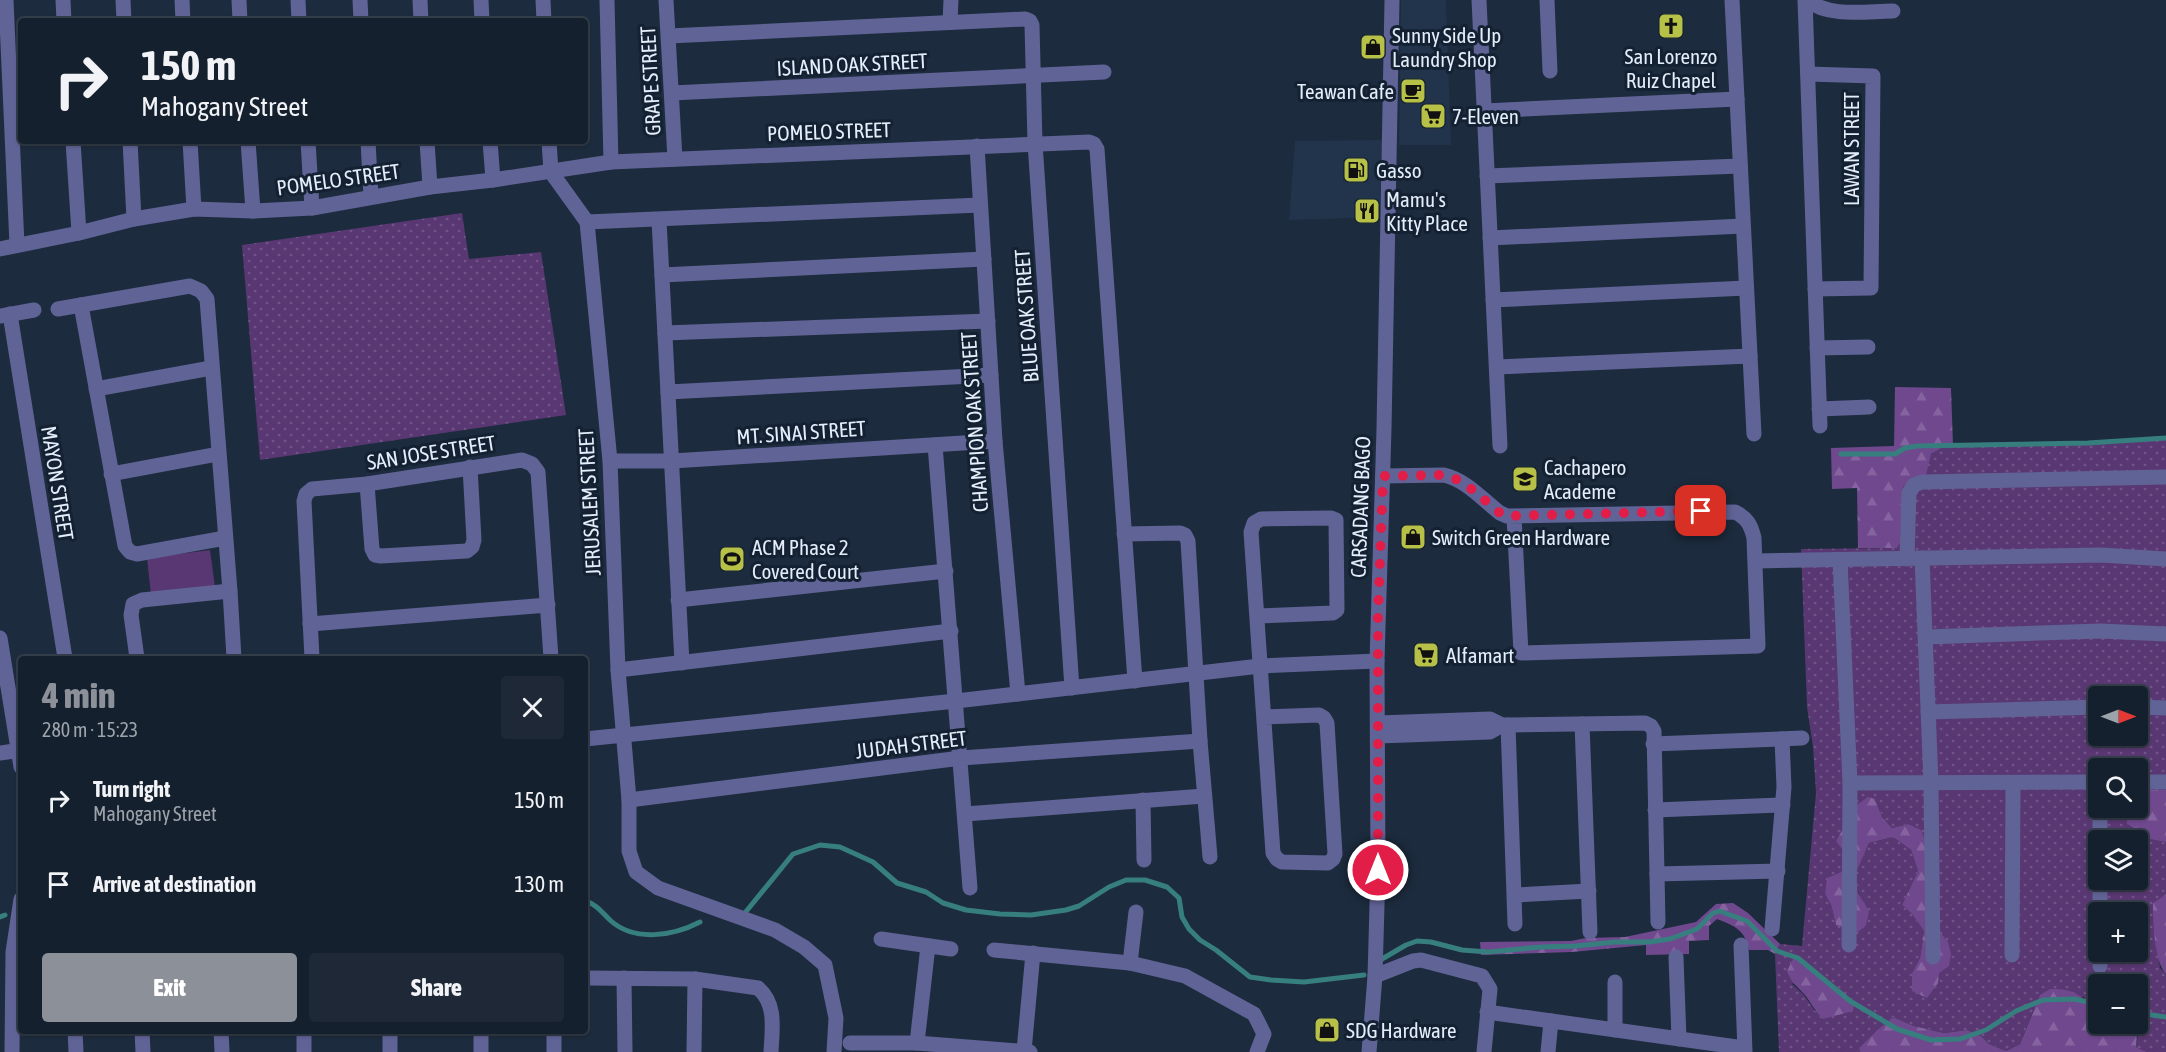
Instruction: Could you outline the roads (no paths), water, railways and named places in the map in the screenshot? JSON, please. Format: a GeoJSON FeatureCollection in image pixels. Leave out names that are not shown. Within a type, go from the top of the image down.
{"type":"FeatureCollection","features":[{"type":"Feature","properties":{"kind":"street"},"geometry":{"type":"LineString","coordinates":[[6,0],[17,245]]}},
{"type":"Feature","properties":{"kind":"street"},"geometry":{"type":"LineString","coordinates":[[63,0],[64,18]]}},
{"type":"Feature","properties":{"kind":"street"},"geometry":{"type":"LineString","coordinates":[[123,0],[124,18]]}},
{"type":"Feature","properties":{"kind":"street"},"geometry":{"type":"LineString","coordinates":[[182,0],[183,18]]}},
{"type":"Feature","properties":{"kind":"street"},"geometry":{"type":"LineString","coordinates":[[239,0],[240,18]]}},
{"type":"Feature","properties":{"kind":"street"},"geometry":{"type":"LineString","coordinates":[[298,0],[299,18]]}},
{"type":"Feature","properties":{"kind":"street"},"geometry":{"type":"LineString","coordinates":[[360,0],[361,18]]}},
{"type":"Feature","properties":{"kind":"street"},"geometry":{"type":"LineString","coordinates":[[420,0],[421,18]]}},
{"type":"Feature","properties":{"kind":"street"},"geometry":{"type":"LineString","coordinates":[[481,0],[483,18]]}},
{"type":"Feature","properties":{"kind":"street"},"geometry":{"type":"LineString","coordinates":[[543,0],[544,18]]}},
{"type":"Feature","properties":{"kind":"street"},"geometry":{"type":"LineString","coordinates":[[607,0],[611,162]]}},
{"type":"Feature","properties":{"kind":"street","name":"GRAPE STREET"},"geometry":{"type":"LineString","coordinates":[[666,0],[675,159]]}},
{"type":"Feature","properties":{"kind":"street"},"geometry":{"type":"LineString","coordinates":[[669,36],[950,22],[951,0]]}},
{"type":"Feature","properties":{"kind":"street","name":"CARSADANG BAGO"},"geometry":{"type":"LineString","coordinates":[[1369,1052],[1375,976],[1378,870],[1377,661],[1383,476],[1392,0]]}},
{"type":"Feature","properties":{"kind":"street"},"geometry":{"type":"LineString","coordinates":[[1479,0],[1500,446]]}},
{"type":"Feature","properties":{"kind":"street"},"geometry":{"type":"LineString","coordinates":[[1547,0],[1550,71]]}},
{"type":"Feature","properties":{"kind":"street"},"geometry":{"type":"LineString","coordinates":[[1731,0],[1754,434]]}},
{"type":"Feature","properties":{"kind":"street"},"geometry":{"type":"LineString","coordinates":[[1820,426],[1806,0],[1823,9],[1834,11],[1893,11]]}},
{"type":"Feature","properties":{"kind":"street","name":"BLUE OAK STREET"},"geometry":{"type":"LineString","coordinates":[[950,22],[1025,19],[1032,25],[1035,143],[1072,688]]}},
{"type":"Feature","properties":{"kind":"street","name":"ISLAND OAK STREET"},"geometry":{"type":"LineString","coordinates":[[672,93],[1104,72]]}},
{"type":"Feature","properties":{"kind":"street","name":"LAWAN STREET"},"geometry":{"type":"LineString","coordinates":[[1808,75],[1873,76],[1871,288],[1815,289]]}},
{"type":"Feature","properties":{"kind":"street"},"geometry":{"type":"LineString","coordinates":[[1484,111],[1737,99]]}},
{"type":"Feature","properties":{"kind":"street","name":"POMELO STREET"},"geometry":{"type":"LineString","coordinates":[[0,249],[134,219],[194,209],[253,211],[312,208],[430,187],[611,162],[1089,142],[1097,149],[1124,534]]}},
{"type":"Feature","properties":{"kind":"street"},"geometry":{"type":"LineString","coordinates":[[73,144],[79,233]]}},
{"type":"Feature","properties":{"kind":"street"},"geometry":{"type":"LineString","coordinates":[[130,144],[134,219]]}},
{"type":"Feature","properties":{"kind":"street"},"geometry":{"type":"LineString","coordinates":[[190,144],[194,209]]}},
{"type":"Feature","properties":{"kind":"street"},"geometry":{"type":"LineString","coordinates":[[248,144],[253,211]]}},
{"type":"Feature","properties":{"kind":"street"},"geometry":{"type":"LineString","coordinates":[[308,144],[312,208]]}},
{"type":"Feature","properties":{"kind":"street"},"geometry":{"type":"LineString","coordinates":[[368,144],[371,197]]}},
{"type":"Feature","properties":{"kind":"street"},"geometry":{"type":"LineString","coordinates":[[428,144],[430,187]]}},
{"type":"Feature","properties":{"kind":"street"},"geometry":{"type":"LineString","coordinates":[[490,144],[493,180]]}},
{"type":"Feature","properties":{"kind":"street"},"geometry":{"type":"LineString","coordinates":[[549,144],[551,172],[587,222],[980,205]]}},
{"type":"Feature","properties":{"kind":"street","name":"CHAMPION OAK STREET"},"geometry":{"type":"LineString","coordinates":[[977,146],[995,441],[1018,694]]}},
{"type":"Feature","properties":{"kind":"street"},"geometry":{"type":"LineString","coordinates":[[1487,176],[1740,166]]}},
{"type":"Feature","properties":{"kind":"street"},"geometry":{"type":"LineString","coordinates":[[659,220],[682,663]]}},
{"type":"Feature","properties":{"kind":"street","name":"JERUSALEM STREET"},"geometry":{"type":"LineString","coordinates":[[587,222],[610,461],[618,670],[629,800],[629,851],[636,872],[658,888],[775,930],[804,947],[825,965],[836,1018],[834,1052]]}},
{"type":"Feature","properties":{"kind":"street"},"geometry":{"type":"LineString","coordinates":[[1490,238],[1743,226]]}},
{"type":"Feature","properties":{"kind":"street"},"geometry":{"type":"LineString","coordinates":[[662,275],[984,259]]}},
{"type":"Feature","properties":{"kind":"street"},"geometry":{"type":"LineString","coordinates":[[58,309],[190,286],[201,291],[207,299],[234,656]]}},
{"type":"Feature","properties":{"kind":"street"},"geometry":{"type":"LineString","coordinates":[[1493,300],[1746,288]]}},
{"type":"Feature","properties":{"kind":"street"},"geometry":{"type":"LineString","coordinates":[[81,305],[125,546],[130,552],[137,554],[225,538]]}},
{"type":"Feature","properties":{"kind":"street"},"geometry":{"type":"LineString","coordinates":[[5,315],[34,310]]}},
{"type":"Feature","properties":{"kind":"street","name":"MAYON STREET"},"geometry":{"type":"LineString","coordinates":[[5,315],[65,656]]}},
{"type":"Feature","properties":{"kind":"street"},"geometry":{"type":"LineString","coordinates":[[665,333],[988,321]]}},
{"type":"Feature","properties":{"kind":"street"},"geometry":{"type":"LineString","coordinates":[[1817,348],[1868,347]]}},
{"type":"Feature","properties":{"kind":"street"},"geometry":{"type":"LineString","coordinates":[[1497,367],[1750,356]]}},
{"type":"Feature","properties":{"kind":"street"},"geometry":{"type":"LineString","coordinates":[[96,389],[212,368]]}},
{"type":"Feature","properties":{"kind":"street"},"geometry":{"type":"LineString","coordinates":[[668,392],[991,375]]}},
{"type":"Feature","properties":{"kind":"street"},"geometry":{"type":"LineString","coordinates":[[1819,409],[1869,407]]}},
{"type":"Feature","properties":{"kind":"street","name":"MT. SINAI STREET"},"geometry":{"type":"LineString","coordinates":[[610,461],[672,461],[995,441]]}},
{"type":"Feature","properties":{"kind":"street"},"geometry":{"type":"LineString","coordinates":[[935,445],[970,888]]}},
{"type":"Feature","properties":{"kind":"street"},"geometry":{"type":"LineString","coordinates":[[111,474],[218,454]]}},
{"type":"Feature","properties":{"kind":"street","name":"SAN JOSE STREET"},"geometry":{"type":"LineString","coordinates":[[312,656],[304,501],[306,494],[312,489],[367,484],[522,460],[532,464],[538,472],[551,656]]}},
{"type":"Feature","properties":{"kind":"street"},"geometry":{"type":"LineString","coordinates":[[367,484],[372,549],[375,555],[467,551],[472,547],[474,540],[470,467]]}},
{"type":"Feature","properties":{"kind":"street"},"geometry":{"type":"LineString","coordinates":[[1383,476],[1444,475],[1452,477],[1461,481],[1500,513],[1514,516],[1735,512],[1744,517],[1751,526],[1756,561],[1758,646],[1521,653],[1514,516]]}},
{"type":"Feature","properties":{"kind":"street"},"geometry":{"type":"LineString","coordinates":[[1933,957],[1931,783],[1926,637],[1909,493],[1914,485],[1922,482],[2166,477]]}},
{"type":"Feature","properties":{"kind":"street"},"geometry":{"type":"LineString","coordinates":[[1257,616],[1333,613],[1337,610],[1336,520],[1331,518],[1261,519],[1254,523],[1251,532],[1273,853],[1282,862],[1328,863],[1335,854],[1327,723],[1319,715],[1264,717]]}},
{"type":"Feature","properties":{"kind":"street"},"geometry":{"type":"LineString","coordinates":[[1135,681],[1124,534],[1180,533],[1188,541],[1200,741],[1210,857]]}},
{"type":"Feature","properties":{"kind":"street"},"geometry":{"type":"LineString","coordinates":[[1756,561],[2101,555],[2166,559]]}},
{"type":"Feature","properties":{"kind":"street"},"geometry":{"type":"LineString","coordinates":[[1840,560],[1850,783],[1849,945]]}},
{"type":"Feature","properties":{"kind":"street"},"geometry":{"type":"LineString","coordinates":[[678,600],[946,571]]}},
{"type":"Feature","properties":{"kind":"street"},"geometry":{"type":"LineString","coordinates":[[137,656],[131,615],[133,604],[142,600],[230,591]]}},
{"type":"Feature","properties":{"kind":"street"},"geometry":{"type":"LineString","coordinates":[[310,624],[548,605]]}},
{"type":"Feature","properties":{"kind":"street"},"geometry":{"type":"LineString","coordinates":[[618,670],[951,631]]}},
{"type":"Feature","properties":{"kind":"street"},"geometry":{"type":"LineString","coordinates":[[1926,637],[2100,631],[2166,634]]}},
{"type":"Feature","properties":{"kind":"street"},"geometry":{"type":"LineString","coordinates":[[0,638],[18,739]]}},
{"type":"Feature","properties":{"kind":"street"},"geometry":{"type":"LineString","coordinates":[[588,739],[624,737],[1260,666],[1377,661]]}},
{"type":"Feature","properties":{"kind":"street"},"geometry":{"type":"LineString","coordinates":[[1928,712],[2088,707]]}},
{"type":"Feature","properties":{"kind":"street"},"geometry":{"type":"LineString","coordinates":[[2148,707],[2166,708]]}},
{"type":"Feature","properties":{"kind":"street"},"geometry":{"type":"LineString","coordinates":[[1377,730],[1490,732],[1505,725],[1645,723],[1651,726],[1654,731],[1658,922]]}},
{"type":"Feature","properties":{"kind":"street"},"geometry":{"type":"LineString","coordinates":[[1582,724],[1590,932]]}},
{"type":"Feature","properties":{"kind":"street"},"geometry":{"type":"LineString","coordinates":[[1505,725],[1515,924]]}},
{"type":"Feature","properties":{"kind":"street"},"geometry":{"type":"LineString","coordinates":[[1653,744],[1802,738]]}},
{"type":"Feature","properties":{"kind":"street"},"geometry":{"type":"LineString","coordinates":[[1772,929],[1784,787],[1782,739]]}},
{"type":"Feature","properties":{"kind":"street","name":"JUDAH STREET"},"geometry":{"type":"LineString","coordinates":[[629,800],[961,758],[1200,741]]}},
{"type":"Feature","properties":{"kind":"street"},"geometry":{"type":"LineString","coordinates":[[0,753],[18,750]]}},
{"type":"Feature","properties":{"kind":"street"},"geometry":{"type":"LineString","coordinates":[[1850,783],[2088,782]]}},
{"type":"Feature","properties":{"kind":"street"},"geometry":{"type":"LineString","coordinates":[[2148,782],[2166,782]]}},
{"type":"Feature","properties":{"kind":"street"},"geometry":{"type":"LineString","coordinates":[[2012,955],[2013,783]]}},
{"type":"Feature","properties":{"kind":"street"},"geometry":{"type":"LineString","coordinates":[[965,814],[1204,796]]}},
{"type":"Feature","properties":{"kind":"street"},"geometry":{"type":"LineString","coordinates":[[1143,800],[1144,860]]}},
{"type":"Feature","properties":{"kind":"street"},"geometry":{"type":"LineString","coordinates":[[1655,810],[1783,805]]}},
{"type":"Feature","properties":{"kind":"street"},"geometry":{"type":"LineString","coordinates":[[1657,874],[1778,871]]}},
{"type":"Feature","properties":{"kind":"street"},"geometry":{"type":"LineString","coordinates":[[1515,895],[1588,891]]}},
{"type":"Feature","properties":{"kind":"street"},"geometry":{"type":"LineString","coordinates":[[1130,963],[1136,912]]}},
{"type":"Feature","properties":{"kind":"street"},"geometry":{"type":"LineString","coordinates":[[881,939],[951,949]]}},
{"type":"Feature","properties":{"kind":"street"},"geometry":{"type":"LineString","coordinates":[[1487,1012],[1745,1050],[1741,945]]}},
{"type":"Feature","properties":{"kind":"street"},"geometry":{"type":"LineString","coordinates":[[917,1043],[928,946]]}},
{"type":"Feature","properties":{"kind":"street"},"geometry":{"type":"LineString","coordinates":[[994,950],[1130,963],[1185,976],[1254,1014],[1264,1034],[1257,1052]]}},
{"type":"Feature","properties":{"kind":"street"},"geometry":{"type":"LineString","coordinates":[[8,1048],[17,952]]}},
{"type":"Feature","properties":{"kind":"street"},"geometry":{"type":"LineString","coordinates":[[1024,1051],[1033,953]]}},
{"type":"Feature","properties":{"kind":"street"},"geometry":{"type":"LineString","coordinates":[[1676,957],[1679,1039]]}},
{"type":"Feature","properties":{"kind":"street"},"geometry":{"type":"LineString","coordinates":[[1375,976],[1421,960],[1482,976],[1490,988],[1484,1052]]}},
{"type":"Feature","properties":{"kind":"street"},"geometry":{"type":"LineString","coordinates":[[588,978],[695,979],[758,988],[765,994],[770,1005],[771,1052]]}},
{"type":"Feature","properties":{"kind":"street"},"geometry":{"type":"LineString","coordinates":[[624,978],[625,1052]]}},
{"type":"Feature","properties":{"kind":"street"},"geometry":{"type":"LineString","coordinates":[[694,1052],[695,979]]}},
{"type":"Feature","properties":{"kind":"street"},"geometry":{"type":"LineString","coordinates":[[1615,982],[1615,1030]]}},
{"type":"Feature","properties":{"kind":"street"},"geometry":{"type":"LineString","coordinates":[[1548,1052],[1551,1021]]}},
{"type":"Feature","properties":{"kind":"street"},"geometry":{"type":"LineString","coordinates":[[75,1034],[76,1052]]}},
{"type":"Feature","properties":{"kind":"street"},"geometry":{"type":"LineString","coordinates":[[142,1034],[143,1052]]}},
{"type":"Feature","properties":{"kind":"street"},"geometry":{"type":"LineString","coordinates":[[221,1034],[222,1052]]}},
{"type":"Feature","properties":{"kind":"street"},"geometry":{"type":"LineString","coordinates":[[304,1034],[304,1052]]}},
{"type":"Feature","properties":{"kind":"street"},"geometry":{"type":"LineString","coordinates":[[390,1034],[390,1052]]}},
{"type":"Feature","properties":{"kind":"street"},"geometry":{"type":"LineString","coordinates":[[481,1034],[481,1052]]}},
{"type":"Feature","properties":{"kind":"street"},"geometry":{"type":"LineString","coordinates":[[554,1034],[554,1052]]}},
{"type":"Feature","properties":{"kind":"street"},"geometry":{"type":"LineString","coordinates":[[850,1043],[917,1043],[1030,1052]]}},
{"type":"Feature","properties":{"kind":"waterway"},"geometry":{"type":"LineString","coordinates":[[1841,454],[1895,454],[1905,448],[1917,446],[2088,443],[2166,438]]}},
{"type":"Feature","properties":{"kind":"waterway"},"geometry":{"type":"LineString","coordinates":[[744,914],[793,854],[820,845],[840,847],[873,862],[897,883],[926,892],[943,903],[966,910],[1000,914],[1031,915],[1066,910],[1079,906],[1109,887],[1126,880],[1145,880],[1167,887],[1179,898],[1182,917],[1189,929],[1200,940],[1250,977],[1304,982],[1364,975]]}},
{"type":"Feature","properties":{"kind":"waterway"},"geometry":{"type":"LineString","coordinates":[[588,902],[621,928],[631,932],[654,935],[678,931],[700,922]]}},
{"type":"Feature","properties":{"kind":"waterway"},"geometry":{"type":"LineString","coordinates":[[1382,959],[1417,941],[1462,950],[1488,952],[1615,942],[1649,942],[1670,939],[1697,929],[1713,913],[1719,911],[1747,921],[1777,951],[1798,958],[1850,1001],[1897,1029],[1931,1040],[1960,1039],[1986,1030],[2016,1011],[2043,1000],[2074,999],[2088,1002]]}},
{"type":"Feature","properties":{"kind":"waterway"},"geometry":{"type":"LineString","coordinates":[[0,917],[5,915]]}},
{"type":"Feature","properties":{"kind":"waterway"},"geometry":{"type":"LineString","coordinates":[[2148,1014],[2166,1017]]}},
{"type":"Feature","properties":{"kind":"place","name":"San Lorenzo Ruiz Chapel"},"geometry":{"type":"Point","coordinates":[1671,26]}},
{"type":"Feature","properties":{"kind":"place","name":"Sunny Side Up Laundry Shop"},"geometry":{"type":"Point","coordinates":[1373,47]}},
{"type":"Feature","properties":{"kind":"place","name":"Teawan Cafe"},"geometry":{"type":"Point","coordinates":[1413,91]}},
{"type":"Feature","properties":{"kind":"place","name":"7-Eleven"},"geometry":{"type":"Point","coordinates":[1433,116]}},
{"type":"Feature","properties":{"kind":"place","name":"Gasso"},"geometry":{"type":"Point","coordinates":[1356,170]}},
{"type":"Feature","properties":{"kind":"place","name":"Mamu's Kitty Place"},"geometry":{"type":"Point","coordinates":[1367,211]}},
{"type":"Feature","properties":{"kind":"place","name":"Cachapero Academe"},"geometry":{"type":"Point","coordinates":[1525,479]}},
{"type":"Feature","properties":{"kind":"place","name":"Switch Green Hardware"},"geometry":{"type":"Point","coordinates":[1413,537]}},
{"type":"Feature","properties":{"kind":"place","name":"ACM Phase 2 Covered Court"},"geometry":{"type":"Point","coordinates":[732,559]}},
{"type":"Feature","properties":{"kind":"place","name":"Alfamart"},"geometry":{"type":"Point","coordinates":[1426,655]}},
{"type":"Feature","properties":{"kind":"place","name":"SDG Hardware"},"geometry":{"type":"Point","coordinates":[1327,1030]}}]}
